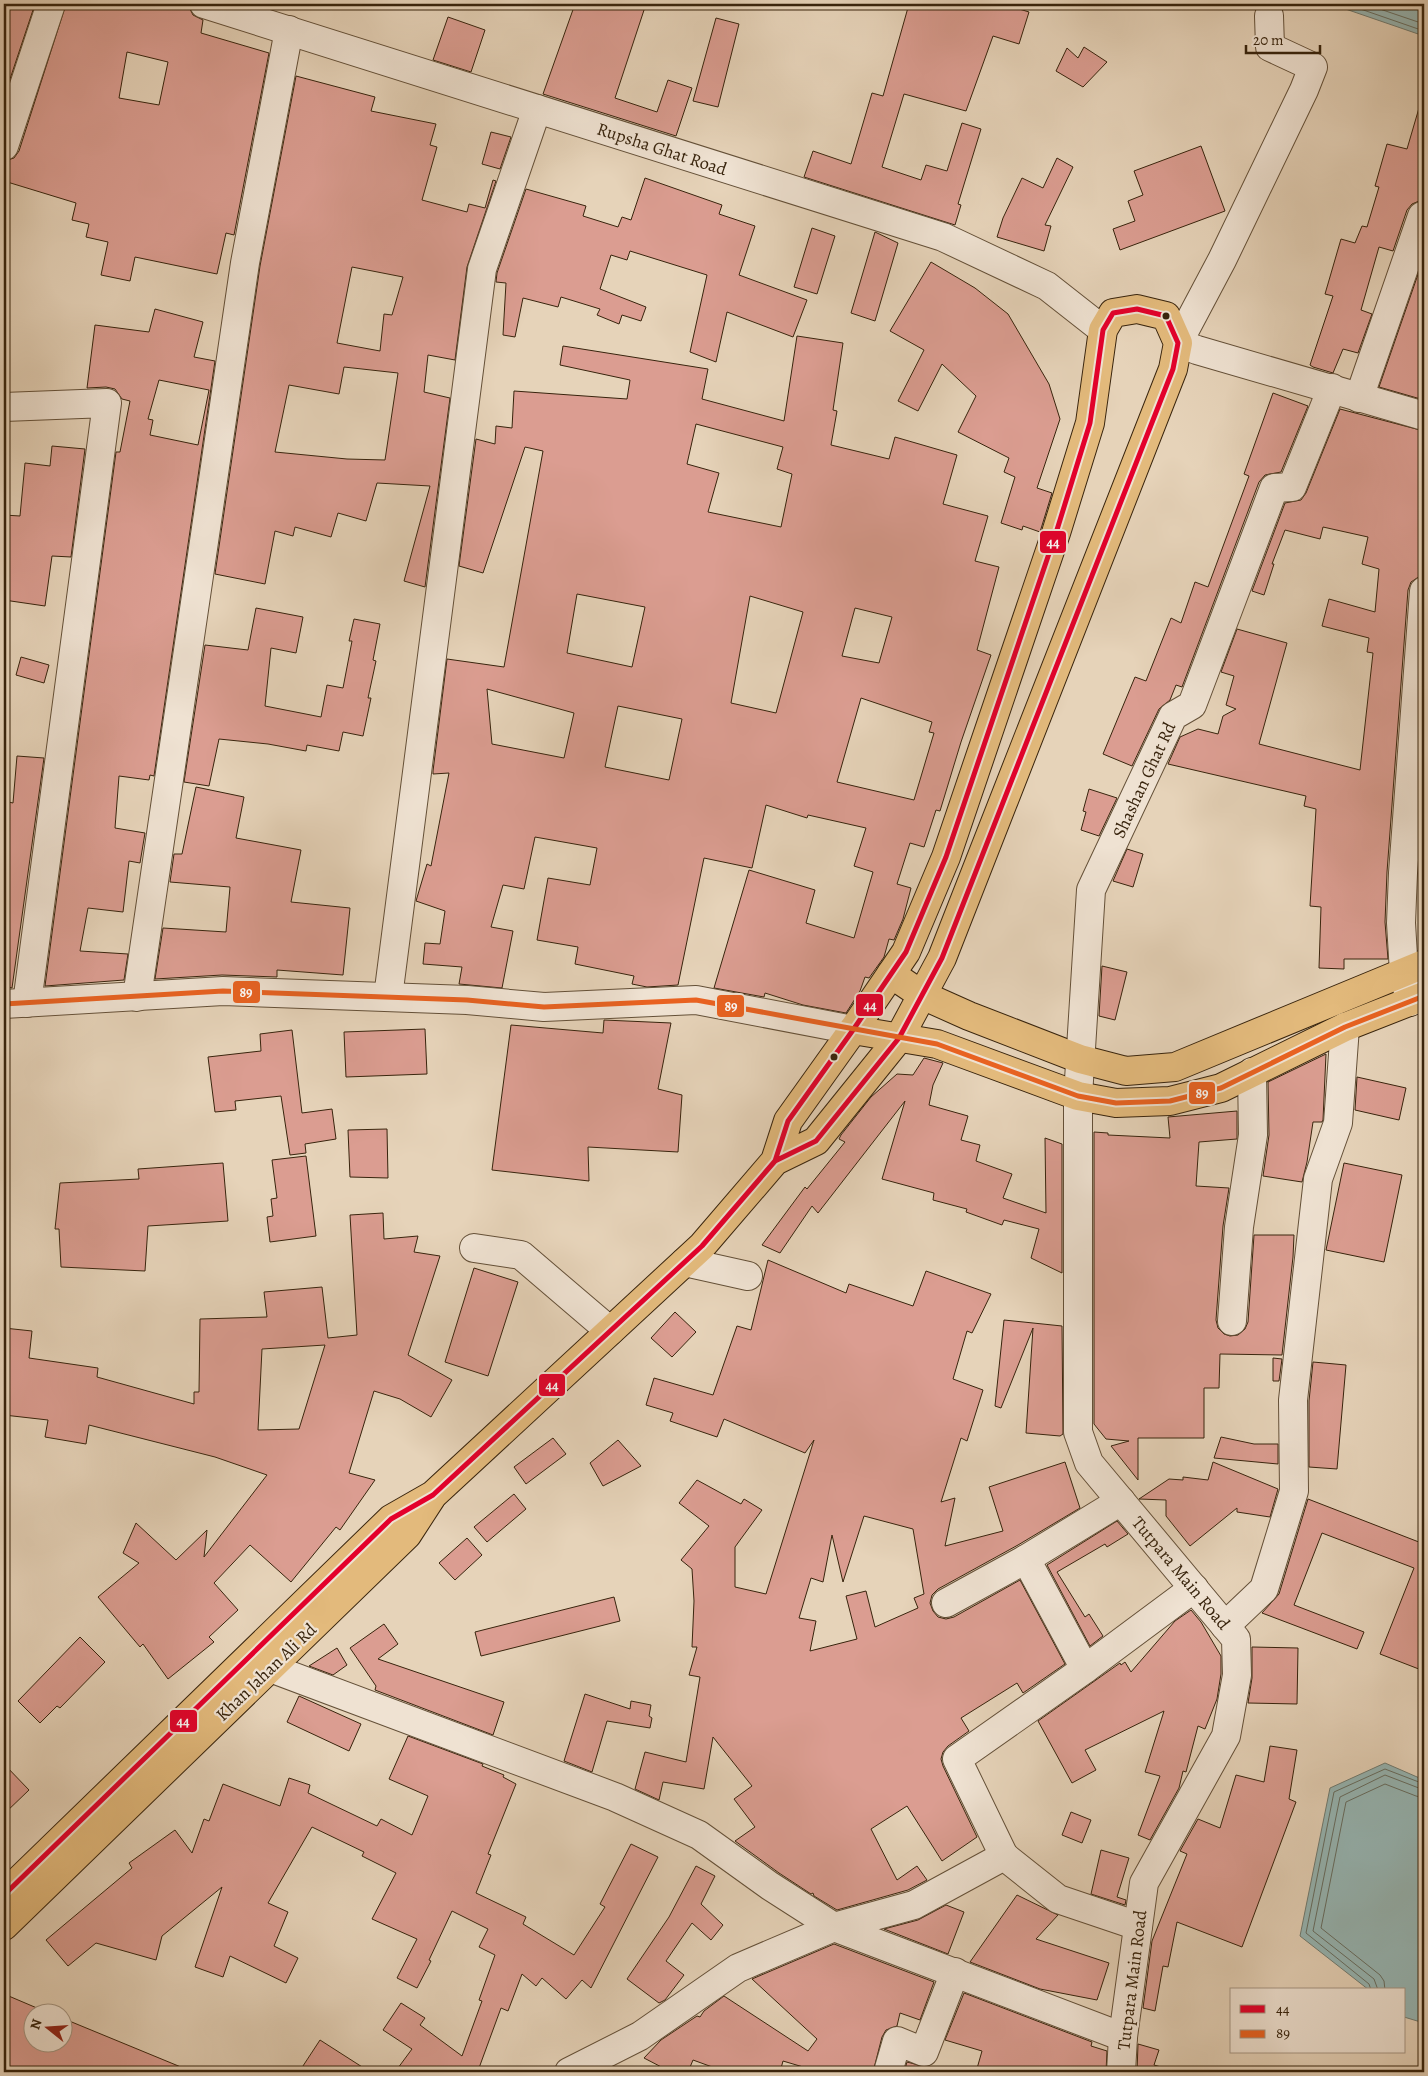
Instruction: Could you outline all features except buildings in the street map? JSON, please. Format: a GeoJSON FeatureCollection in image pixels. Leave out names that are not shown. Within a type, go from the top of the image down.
{"type":"FeatureCollection","features":[{"type":"Feature","properties":{"kind":"main road"},"geometry":{"type":"LineString","coordinates":[[1103,330],[1113,313],[1137,308],[1166,316],[1178,342]]}},
{"type":"Feature","properties":{"kind":"main road","name":"Khan Jahan Ali Rd"},"geometry":{"type":"LineString","coordinates":[[4,1895],[260,1664],[407,1535],[433,1495],[702,1246],[775,1161],[788,1121],[854,1030],[906,952],[946,857],[1056,532],[1090,423],[1103,330]]}},
{"type":"Feature","properties":{"kind":"main road","name":"Khan Jahan Ali Rd"},"geometry":{"type":"LineString","coordinates":[[775,1161],[816,1141],[899,1038],[946,949],[1173,369],[1178,342]]}},
{"type":"Feature","properties":{"kind":"main road"},"geometry":{"type":"LineString","coordinates":[[891,974],[922,995],[969,1016],[1080,1059],[1126,1071],[1175,1067],[1414,968]]}},
{"type":"Feature","properties":{"kind":"main road"},"geometry":{"type":"LineString","coordinates":[[854,1030],[937,1044],[1078,1096],[1116,1103],[1170,1101],[1221,1088],[1345,1027],[1417,999]]}},
{"type":"Feature","properties":{"kind":"main road","name":"Khan Jahan Ali Rd"},"geometry":{"type":"LineString","coordinates":[[4,1926],[260,1664]]}},
{"type":"Feature","properties":{"kind":"street"},"geometry":{"type":"LineString","coordinates":[[4,146],[51,4]]}},
{"type":"Feature","properties":{"kind":"street","name":"Rupsha Ghat Road"},"geometry":{"type":"LineString","coordinates":[[204,4],[942,237],[1047,286],[1103,330]]}},
{"type":"Feature","properties":{"kind":"street"},"geometry":{"type":"LineString","coordinates":[[1269,16],[1270,47],[1313,67],[1304,90],[1222,260],[1178,342],[1196,350],[1424,416]]}},
{"type":"Feature","properties":{"kind":"street"},"geometry":{"type":"LineString","coordinates":[[137,996],[245,263],[289,30]]}},
{"type":"Feature","properties":{"kind":"street"},"geometry":{"type":"LineString","coordinates":[[388,997],[482,269],[537,109]]}},
{"type":"Feature","properties":{"kind":"street"},"geometry":{"type":"LineString","coordinates":[[1359,398],[1422,216]]}},
{"type":"Feature","properties":{"kind":"street","name":"Shashan Ghat Rd"},"geometry":{"type":"LineString","coordinates":[[1078,1096],[1091,890],[1173,716],[1192,705],[1274,488],[1292,487],[1332,388]]}},
{"type":"Feature","properties":{"kind":"street"},"geometry":{"type":"LineString","coordinates":[[4,407],[107,403],[15,1004],[224,991],[467,1000],[544,1007],[696,1000],[854,1030]]}},
{"type":"Feature","properties":{"kind":"street"},"geometry":{"type":"LineString","coordinates":[[1417,999],[1414,968],[1401,923],[1403,873],[1421,673],[1424,591]]}},
{"type":"Feature","properties":{"kind":"street"},"geometry":{"type":"LineString","coordinates":[[1226,1626],[1264,1589],[1294,1491],[1293,1400],[1318,1179],[1338,1123],[1345,1027]]}},
{"type":"Feature","properties":{"kind":"street"},"geometry":{"type":"LineString","coordinates":[[1232,1321],[1239,1227],[1254,1135],[1252,1072]]}},
{"type":"Feature","properties":{"kind":"street","name":"Tutpara Main Road"},"geometry":{"type":"LineString","coordinates":[[1078,1096],[1078,1432],[1089,1463],[1236,1639],[1237,1675],[1226,1736],[1144,1883],[1123,2037],[1121,2072]]}},
{"type":"Feature","properties":{"kind":"street"},"geometry":{"type":"LineString","coordinates":[[474,1248],[521,1255],[610,1331]]}},
{"type":"Feature","properties":{"kind":"street"},"geometry":{"type":"LineString","coordinates":[[684,1262],[748,1276]]}},
{"type":"Feature","properties":{"kind":"street"},"geometry":{"type":"LineString","coordinates":[[946,1603],[1026,1559],[1121,1501]]}},
{"type":"Feature","properties":{"kind":"street"},"geometry":{"type":"LineString","coordinates":[[1026,1559],[1085,1668]]}},
{"type":"Feature","properties":{"kind":"street"},"geometry":{"type":"LineString","coordinates":[[1138,1926],[1058,1900],[1004,1856],[957,1759],[1194,1588]]}},
{"type":"Feature","properties":{"kind":"street"},"geometry":{"type":"LineString","coordinates":[[260,1664],[615,1797],[699,1835],[770,1886],[834,1927],[1123,2037]]}},
{"type":"Feature","properties":{"kind":"street"},"geometry":{"type":"LineString","coordinates":[[569,2072],[640,2036],[738,1968],[834,1927],[914,1905],[1004,1856]]}},
{"type":"Feature","properties":{"kind":"street"},"geometry":{"type":"LineString","coordinates":[[888,2072],[897,2041],[924,2052],[955,1972]]}},
{"type":"Feature","properties":{"kind":"water"},"geometry":{"type":"Polygon","coordinates":[[[1331,4],[1424,4],[1424,36],[1331,4]]]}},
{"type":"Feature","properties":{"kind":"water"},"geometry":{"type":"Polygon","coordinates":[[[1385,1763],[1424,1780],[1424,2023],[1406,2018],[1406,1988],[1366,1988],[1300,1936],[1330,1788],[1385,1763]]]}},
{"type":"Feature","properties":{"kind":"transit line","name":"44"},"geometry":{"type":"LineString","coordinates":[[4,1895],[391,1519],[433,1495],[702,1246],[775,1161],[788,1121],[906,952],[946,857],[1056,533],[1090,423],[1103,330],[1113,313],[1137,309],[1166,316],[1178,343],[1173,369],[942,958],[899,1038],[816,1141],[775,1161]]}},
{"type":"Feature","properties":{"kind":"transit line","name":"89"},"geometry":{"type":"LineString","coordinates":[[4,1004],[223,991],[467,1000],[544,1007],[696,1000],[937,1044],[1078,1096],[1116,1103],[1170,1101],[1221,1088],[1345,1027],[1424,996]]}}]}
